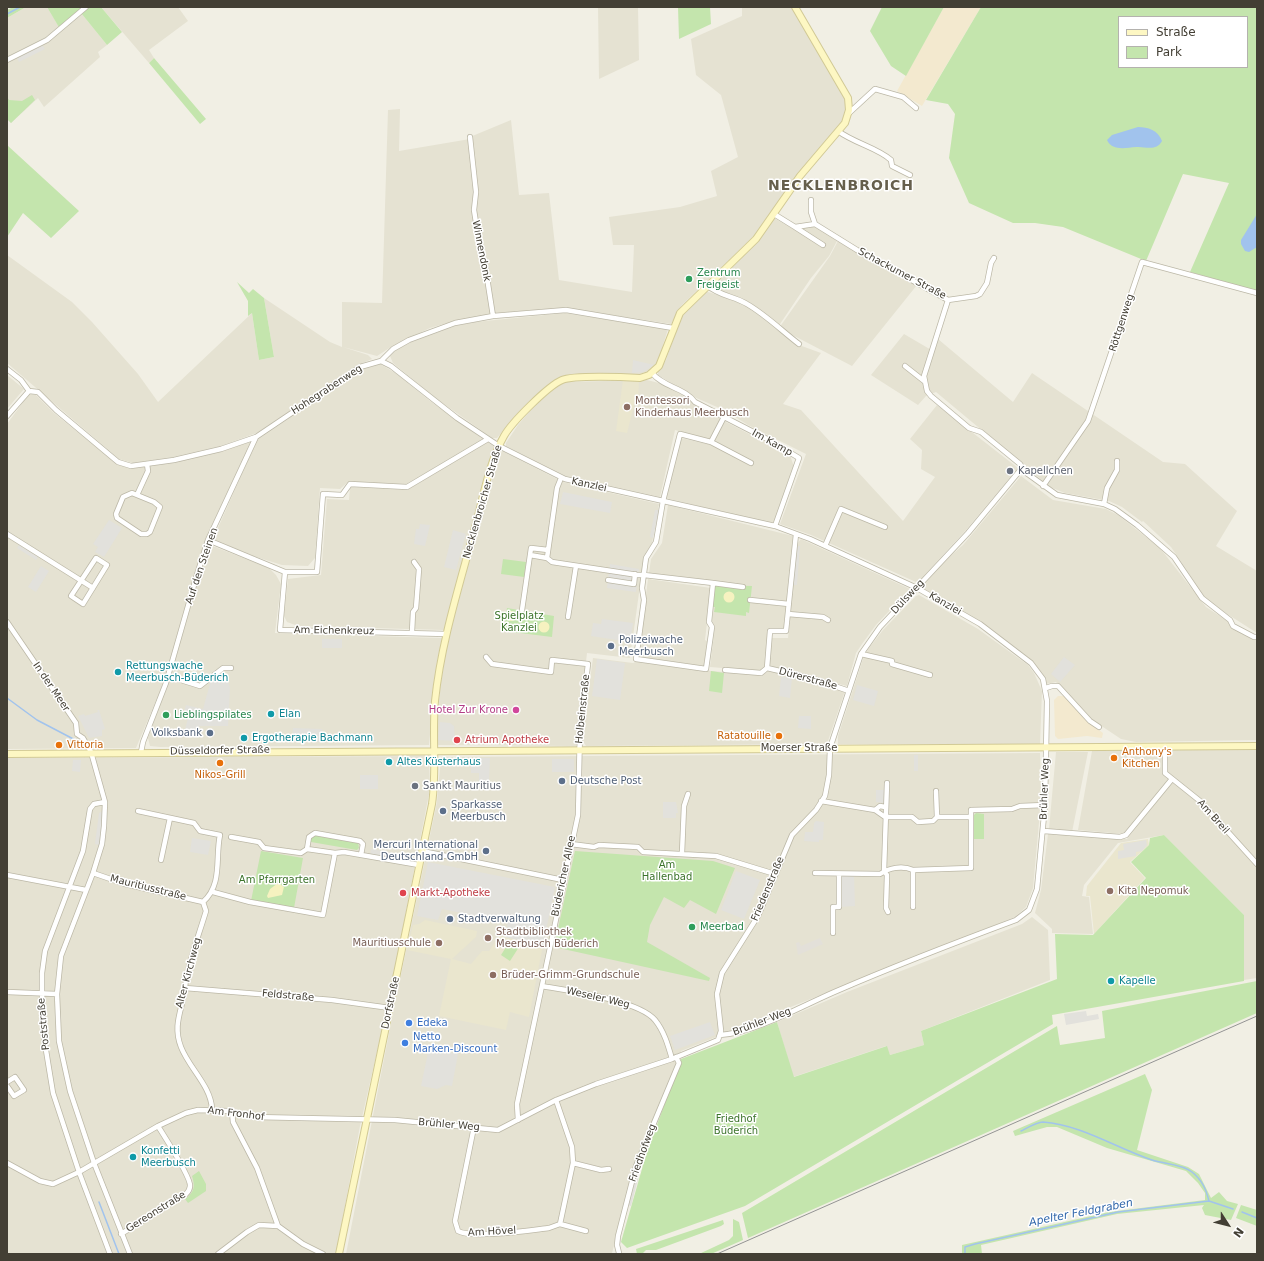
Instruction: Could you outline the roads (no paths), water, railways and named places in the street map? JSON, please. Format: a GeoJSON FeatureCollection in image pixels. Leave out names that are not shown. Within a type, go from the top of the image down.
{"type":"FeatureCollection","features":[{"type":"Feature","properties":{"kind":"main road"},"geometry":{"type":"LineString","coordinates":[[652,373],[663,359],[673,328],[680,313],[707,285],[752,243],[796,182],[845,123],[849,113],[849,102],[846,95],[795,7]]}},
{"type":"Feature","properties":{"kind":"main road","name":"Necklenbroicher Straße"},"geometry":{"type":"LineString","coordinates":[[433,750],[435,701],[440,662],[487,484],[499,446],[508,430],[516,419],[561,380],[573,378],[640,378],[652,373]]}},
{"type":"Feature","properties":{"kind":"main road","name":"Moerser Straße"},"geometry":{"type":"LineString","coordinates":[[433,750],[1257,746]]}},
{"type":"Feature","properties":{"kind":"main road","name":"Düsseldorfer Straße"},"geometry":{"type":"LineString","coordinates":[[7,754],[91,752],[433,750]]}},
{"type":"Feature","properties":{"kind":"main road","name":"Dorfstraße"},"geometry":{"type":"LineString","coordinates":[[339,1254],[434,787],[433,750]]}},
{"type":"Feature","properties":{"kind":"street"},"geometry":{"type":"LineString","coordinates":[[7,60],[47,40],[86,7]]}},
{"type":"Feature","properties":{"kind":"street"},"geometry":{"type":"LineString","coordinates":[[849,113],[875,89],[899,95],[916,108]]}},
{"type":"Feature","properties":{"kind":"street"},"geometry":{"type":"LineString","coordinates":[[838,131],[858,144],[886,155],[891,160],[892,166],[910,175]]}},
{"type":"Feature","properties":{"kind":"street","name":"Winnendonk"},"geometry":{"type":"LineString","coordinates":[[470,137],[476,192],[474,210],[481,254],[486,265],[493,316]]}},
{"type":"Feature","properties":{"kind":"street"},"geometry":{"type":"LineString","coordinates":[[795,227],[815,224],[811,212],[811,200]]}},
{"type":"Feature","properties":{"kind":"street"},"geometry":{"type":"LineString","coordinates":[[774,214],[823,245]]}},
{"type":"Feature","properties":{"kind":"street","name":"Schackumer Straße"},"geometry":{"type":"LineString","coordinates":[[815,224],[857,250],[948,300],[976,296],[980,294],[987,283],[991,263],[994,258]]}},
{"type":"Feature","properties":{"kind":"street","name":"Röttgenweg"},"geometry":{"type":"LineString","coordinates":[[1043,486],[1088,421],[1142,262],[1257,293]]}},
{"type":"Feature","properties":{"kind":"street"},"geometry":{"type":"LineString","coordinates":[[707,285],[717,293],[738,300],[757,310],[799,344]]}},
{"type":"Feature","properties":{"kind":"street"},"geometry":{"type":"LineString","coordinates":[[948,300],[924,376],[927,391],[932,397],[969,428],[981,432],[1043,486],[1057,495],[1104,504],[1115,509],[1137,525],[1174,557],[1202,598],[1230,620],[1233,626],[1253,637],[1257,637]]}},
{"type":"Feature","properties":{"kind":"street","name":"Hohegrabenweg"},"geometry":{"type":"LineString","coordinates":[[7,369],[21,380],[29,391],[38,392],[56,410],[118,462],[131,466],[222,448],[256,437],[360,367],[381,361],[393,349],[431,331],[455,323],[493,316],[566,310],[673,328]]}},
{"type":"Feature","properties":{"kind":"street","name":"Kanzlei"},"geometry":{"type":"LineString","coordinates":[[381,361],[391,366],[431,399],[488,439],[561,478],[775,526],[825,546],[917,588],[980,624],[1030,663],[1043,679],[1046,688],[1047,747]]}},
{"type":"Feature","properties":{"kind":"street"},"geometry":{"type":"LineString","coordinates":[[905,366],[924,381]]}},
{"type":"Feature","properties":{"kind":"street","name":"Im Kamp"},"geometry":{"type":"LineString","coordinates":[[652,373],[661,382],[691,398],[695,402],[724,416],[799,458],[775,526]]}},
{"type":"Feature","properties":{"kind":"street"},"geometry":{"type":"LineString","coordinates":[[7,416],[29,391]]}},
{"type":"Feature","properties":{"kind":"street"},"geometry":{"type":"LineString","coordinates":[[711,442],[724,416]]}},
{"type":"Feature","properties":{"kind":"street"},"geometry":{"type":"LineString","coordinates":[[713,583],[709,622],[712,627],[706,669],[636,658],[644,600],[642,588],[646,558],[656,542],[662,501],[680,434],[711,442],[751,463]]}},
{"type":"Feature","properties":{"kind":"street","name":"Auf den Steinen"},"geometry":{"type":"LineString","coordinates":[[141,752],[143,742],[168,676],[208,540],[256,437]]}},
{"type":"Feature","properties":{"kind":"street"},"geometry":{"type":"LineString","coordinates":[[208,540],[285,572],[317,572],[323,494],[342,495],[350,484],[407,487],[488,439]]}},
{"type":"Feature","properties":{"kind":"street"},"geometry":{"type":"LineString","coordinates":[[1104,504],[1107,488],[1117,470],[1117,461]]}},
{"type":"Feature","properties":{"kind":"street"},"geometry":{"type":"LineString","coordinates":[[137,495],[148,471],[147,464]]}},
{"type":"Feature","properties":{"kind":"street","name":"Dülsweg"},"geometry":{"type":"LineString","coordinates":[[830,748],[861,654],[880,627],[968,532],[1022,468]]}},
{"type":"Feature","properties":{"kind":"street"},"geometry":{"type":"LineString","coordinates":[[547,558],[557,488],[561,478]]}},
{"type":"Feature","properties":{"kind":"street"},"geometry":{"type":"LineString","coordinates":[[132,493],[137,495],[160,507],[150,532],[147,534],[141,534],[117,518],[116,514],[125,495],[132,493]]}},
{"type":"Feature","properties":{"kind":"street"},"geometry":{"type":"LineString","coordinates":[[825,546],[841,509],[885,527]]}},
{"type":"Feature","properties":{"kind":"street"},"geometry":{"type":"LineString","coordinates":[[7,534],[93,588]]}},
{"type":"Feature","properties":{"kind":"street","name":"Dürerstraße"},"geometry":{"type":"LineString","coordinates":[[725,670],[761,673],[767,668],[770,631],[786,631],[796,534]]}},
{"type":"Feature","properties":{"kind":"street"},"geometry":{"type":"LineString","coordinates":[[522,610],[531,548],[548,550]]}},
{"type":"Feature","properties":{"kind":"street"},"geometry":{"type":"LineString","coordinates":[[530,555],[547,558],[552,562],[576,566],[744,587]]}},
{"type":"Feature","properties":{"kind":"street"},"geometry":{"type":"LineString","coordinates":[[96,558],[107,565],[93,588],[83,604],[71,596],[96,558]]}},
{"type":"Feature","properties":{"kind":"street"},"geometry":{"type":"LineString","coordinates":[[412,632],[413,612],[416,608],[418,570],[414,562]]}},
{"type":"Feature","properties":{"kind":"street"},"geometry":{"type":"LineString","coordinates":[[568,617],[576,566]]}},
{"type":"Feature","properties":{"kind":"street","name":"Am Eichenkreuz"},"geometry":{"type":"LineString","coordinates":[[285,572],[280,630],[447,634]]}},
{"type":"Feature","properties":{"kind":"street"},"geometry":{"type":"LineString","coordinates":[[608,580],[634,584],[636,574]]}},
{"type":"Feature","properties":{"kind":"street"},"geometry":{"type":"LineString","coordinates":[[750,600],[789,604]]}},
{"type":"Feature","properties":{"kind":"street"},"geometry":{"type":"LineString","coordinates":[[788,614],[823,617],[828,620]]}},
{"type":"Feature","properties":{"kind":"street","name":"In der Meer"},"geometry":{"type":"LineString","coordinates":[[7,622],[76,723],[77,734],[83,738],[91,752]]}},
{"type":"Feature","properties":{"kind":"street"},"geometry":{"type":"LineString","coordinates":[[861,654],[892,661],[892,664],[930,675]]}},
{"type":"Feature","properties":{"kind":"street","name":"Holbeinstraße"},"geometry":{"type":"LineString","coordinates":[[486,657],[492,664],[551,672],[552,660],[588,664],[579,749]]}},
{"type":"Feature","properties":{"kind":"street"},"geometry":{"type":"LineString","coordinates":[[168,676],[200,686],[223,668],[231,668]]}},
{"type":"Feature","properties":{"kind":"street","name":"Dürerstraße"},"geometry":{"type":"LineString","coordinates":[[767,668],[814,679],[849,691]]}},
{"type":"Feature","properties":{"kind":"street"},"geometry":{"type":"LineString","coordinates":[[1046,688],[1058,686],[1090,721],[1099,727]]}},
{"type":"Feature","properties":{"kind":"street","name":"Am Breil"},"geometry":{"type":"LineString","coordinates":[[1165,746],[1165,773],[1200,801],[1257,864]]}},
{"type":"Feature","properties":{"kind":"street","name":"Brühler Weg"},"geometry":{"type":"LineString","coordinates":[[367,1121],[400,1121],[498,1130],[556,1100],[596,1084],[674,1058],[714,1042],[720,1035],[733,1034],[768,1021],[839,989],[1021,917],[1029,910],[1037,889],[1044,831],[1047,747]]}},
{"type":"Feature","properties":{"kind":"street","name":"Friedenstraße"},"geometry":{"type":"LineString","coordinates":[[720,1035],[717,994],[718,981],[728,962],[758,916],[792,835],[811,815],[821,801],[827,787],[830,748]]}},
{"type":"Feature","properties":{"kind":"street","name":"Büdericher Allee"},"geometry":{"type":"LineString","coordinates":[[518,1120],[516,1104],[542,986],[579,802],[579,749]]}},
{"type":"Feature","properties":{"kind":"street","name":"Poststraße"},"geometry":{"type":"LineString","coordinates":[[91,752],[105,802],[102,844],[93,873],[61,956],[57,994],[59,1041],[70,1091],[94,1163],[130,1254]]}},
{"type":"Feature","properties":{"kind":"street","name":"Brühler Weg"},"geometry":{"type":"LineString","coordinates":[[1044,831],[1120,837],[1126,835],[1172,779]]}},
{"type":"Feature","properties":{"kind":"street"},"geometry":{"type":"LineString","coordinates":[[886,783],[884,871],[887,875],[886,908],[888,912]]}},
{"type":"Feature","properties":{"kind":"street"},"geometry":{"type":"LineString","coordinates":[[936,791],[937,817]]}},
{"type":"Feature","properties":{"kind":"street"},"geometry":{"type":"LineString","coordinates":[[682,853],[684,806],[688,794]]}},
{"type":"Feature","properties":{"kind":"street"},"geometry":{"type":"LineString","coordinates":[[821,801],[875,810],[885,817],[912,817],[918,822],[933,821],[937,817],[971,817]]}},
{"type":"Feature","properties":{"kind":"street","name":"Poststraße"},"geometry":{"type":"LineString","coordinates":[[105,802],[96,803],[91,807],[83,851],[45,951],[42,973],[42,994],[44,1038],[53,1093],[79,1172],[110,1254]]}},
{"type":"Feature","properties":{"kind":"street"},"geometry":{"type":"LineString","coordinates":[[875,810],[880,806],[885,807]]}},
{"type":"Feature","properties":{"kind":"street"},"geometry":{"type":"LineString","coordinates":[[815,873],[880,874],[889,868],[909,868],[913,870],[971,868],[971,810],[1012,809],[1020,806],[1045,806]]}},
{"type":"Feature","properties":{"kind":"street"},"geometry":{"type":"LineString","coordinates":[[138,811],[194,823],[200,831],[220,835],[217,850],[219,862],[213,892],[203,902]]}},
{"type":"Feature","properties":{"kind":"street"},"geometry":{"type":"LineString","coordinates":[[161,860],[170,818]]}},
{"type":"Feature","properties":{"kind":"street"},"geometry":{"type":"LineString","coordinates":[[231,837],[258,842],[264,848],[301,854],[307,849],[309,837],[315,833],[360,841],[363,844],[361,854]]}},
{"type":"Feature","properties":{"kind":"street"},"geometry":{"type":"LineString","coordinates":[[571,844],[594,847],[599,845],[638,847],[643,852],[716,856],[775,874]]}},
{"type":"Feature","properties":{"kind":"street"},"geometry":{"type":"LineString","coordinates":[[307,849],[335,854],[344,852],[361,854],[419,865]]}},
{"type":"Feature","properties":{"kind":"street"},"geometry":{"type":"LineString","coordinates":[[422,851],[563,880]]}},
{"type":"Feature","properties":{"kind":"street"},"geometry":{"type":"LineString","coordinates":[[213,892],[245,899],[250,902],[323,915],[335,854]]}},
{"type":"Feature","properties":{"kind":"street"},"geometry":{"type":"LineString","coordinates":[[913,870],[913,907]]}},
{"type":"Feature","properties":{"kind":"street","name":"Mauritiusstraße"},"geometry":{"type":"LineString","coordinates":[[93,873],[125,884],[203,902]]}},
{"type":"Feature","properties":{"kind":"street"},"geometry":{"type":"LineString","coordinates":[[833,933],[833,907],[839,907],[840,874]]}},
{"type":"Feature","properties":{"kind":"street"},"geometry":{"type":"LineString","coordinates":[[7,875],[86,890]]}},
{"type":"Feature","properties":{"kind":"street","name":"Alter Kirchweg"},"geometry":{"type":"LineString","coordinates":[[203,902],[206,911],[185,982],[185,988],[178,1016],[178,1032],[181,1047],[210,1097],[212,1109]]}},
{"type":"Feature","properties":{"kind":"street","name":"Weseler Weg"},"geometry":{"type":"LineString","coordinates":[[542,986],[640,1008],[660,1026],[674,1058]]}},
{"type":"Feature","properties":{"kind":"street","name":"Feldstraße"},"geometry":{"type":"LineString","coordinates":[[185,988],[332,1000],[390,1008]]}},
{"type":"Feature","properties":{"kind":"street"},"geometry":{"type":"LineString","coordinates":[[7,992],[57,994]]}},
{"type":"Feature","properties":{"kind":"street","name":"Friedhofweg"},"geometry":{"type":"LineString","coordinates":[[619,1253],[617,1240],[636,1166],[679,1063],[674,1058]]}},
{"type":"Feature","properties":{"kind":"street"},"geometry":{"type":"LineString","coordinates":[[7,1082],[15,1077],[24,1090],[14,1096],[7,1086]]}},
{"type":"Feature","properties":{"kind":"street"},"geometry":{"type":"LineString","coordinates":[[556,1100],[572,1146],[573,1164],[560,1224],[586,1232]]}},
{"type":"Feature","properties":{"kind":"street","name":"Am Fronhof"},"geometry":{"type":"LineString","coordinates":[[7,1163],[47,1183],[60,1181],[79,1172],[158,1126],[186,1112],[212,1109],[254,1117],[367,1121]]}},
{"type":"Feature","properties":{"kind":"street"},"geometry":{"type":"LineString","coordinates":[[232,1112],[233,1122],[257,1168],[278,1226]]}},
{"type":"Feature","properties":{"kind":"street","name":"Gereonstraße"},"geometry":{"type":"LineString","coordinates":[[121,1234],[186,1194],[191,1185],[158,1126]]}},
{"type":"Feature","properties":{"kind":"street","name":"Am Hövel"},"geometry":{"type":"LineString","coordinates":[[474,1127],[455,1221],[458,1231],[462,1233],[475,1234],[549,1228],[560,1224]]}},
{"type":"Feature","properties":{"kind":"street"},"geometry":{"type":"LineString","coordinates":[[573,1164],[601,1170],[609,1169]]}},
{"type":"Feature","properties":{"kind":"street"},"geometry":{"type":"LineString","coordinates":[[218,1254],[247,1232],[259,1225],[278,1226],[303,1244],[323,1254]]}},
{"type":"Feature","properties":{"kind":"water"},"geometry":{"type":"Polygon","coordinates":[[[1138,127],[1152,130],[1158,134],[1162,141],[1160,144],[1150,148],[1123,148],[1112,146],[1107,140],[1112,135],[1138,127]]]}},
{"type":"Feature","properties":{"kind":"water"},"geometry":{"type":"Polygon","coordinates":[[[1257,214],[1257,247],[1249,252],[1245,251],[1241,244],[1241,240],[1257,214]]]}},
{"type":"Feature","properties":{"kind":"waterway"},"geometry":{"type":"LineString","coordinates":[[7,14],[20,7]]}},
{"type":"Feature","properties":{"kind":"waterway"},"geometry":{"type":"LineString","coordinates":[[7,698],[37,720],[81,743],[82,747]]}},
{"type":"Feature","properties":{"kind":"waterway","name":"Apelter Feldgraben"},"geometry":{"type":"LineString","coordinates":[[1021,1131],[1041,1122],[1057,1124],[1085,1132],[1152,1160],[1183,1167],[1188,1169],[1198,1178],[1205,1189],[1209,1201]]}},
{"type":"Feature","properties":{"kind":"waterway","name":"Apelter Feldgraben"},"geometry":{"type":"LineString","coordinates":[[965,1254],[965,1247],[975,1244],[1118,1212],[1209,1201],[1233,1209]]}},
{"type":"Feature","properties":{"kind":"waterway"},"geometry":{"type":"LineString","coordinates":[[99,1202],[119,1254]]}},
{"type":"Feature","properties":{"kind":"waterway","name":"Apelter Feldgraben"},"geometry":{"type":"LineString","coordinates":[[1242,1212],[1257,1218]]}},
{"type":"Feature","properties":{"kind":"tram line"},"geometry":{"type":"LineString","coordinates":[[717,1254],[1257,1016]]}},
{"type":"Feature","properties":{"kind":"place","name":"Zentrum Freigeist"},"geometry":{"type":"Point","coordinates":[689,279]}},
{"type":"Feature","properties":{"kind":"place","name":"Montessori Kinderhaus Meerbusch"},"geometry":{"type":"Point","coordinates":[627,407]}},
{"type":"Feature","properties":{"kind":"place","name":"Kapellchen"},"geometry":{"type":"Point","coordinates":[1010,471]}},
{"type":"Feature","properties":{"kind":"place","name":"Polizeiwache Meerbusch"},"geometry":{"type":"Point","coordinates":[611,646]}},
{"type":"Feature","properties":{"kind":"place","name":"Rettungswache Meerbusch-Büderich"},"geometry":{"type":"Point","coordinates":[118,672]}},
{"type":"Feature","properties":{"kind":"place","name":"Hotel Zur Krone"},"geometry":{"type":"Point","coordinates":[516,710]}},
{"type":"Feature","properties":{"kind":"place","name":"Elan"},"geometry":{"type":"Point","coordinates":[271,714]}},
{"type":"Feature","properties":{"kind":"place","name":"Lieblingspilates"},"geometry":{"type":"Point","coordinates":[166,715]}},
{"type":"Feature","properties":{"kind":"place","name":"Volksbank"},"geometry":{"type":"Point","coordinates":[210,733]}},
{"type":"Feature","properties":{"kind":"place","name":"Ratatouille"},"geometry":{"type":"Point","coordinates":[779,736]}},
{"type":"Feature","properties":{"kind":"place","name":"Ergotherapie Bachmann"},"geometry":{"type":"Point","coordinates":[244,738]}},
{"type":"Feature","properties":{"kind":"place","name":"Atrium Apotheke"},"geometry":{"type":"Point","coordinates":[457,740]}},
{"type":"Feature","properties":{"kind":"place","name":"Vittoria"},"geometry":{"type":"Point","coordinates":[59,745]}},
{"type":"Feature","properties":{"kind":"place","name":"Anthony's Kitchen"},"geometry":{"type":"Point","coordinates":[1114,758]}},
{"type":"Feature","properties":{"kind":"place","name":"Altes Küsterhaus"},"geometry":{"type":"Point","coordinates":[389,762]}},
{"type":"Feature","properties":{"kind":"place","name":"Nikos-Grill"},"geometry":{"type":"Point","coordinates":[220,763]}},
{"type":"Feature","properties":{"kind":"place","name":"Deutsche Post"},"geometry":{"type":"Point","coordinates":[562,781]}},
{"type":"Feature","properties":{"kind":"place","name":"Sankt Mauritius"},"geometry":{"type":"Point","coordinates":[415,786]}},
{"type":"Feature","properties":{"kind":"place","name":"Sparkasse Meerbusch"},"geometry":{"type":"Point","coordinates":[443,811]}},
{"type":"Feature","properties":{"kind":"place","name":"Mercuri International Deutschland GmbH"},"geometry":{"type":"Point","coordinates":[486,851]}},
{"type":"Feature","properties":{"kind":"place","name":"Kita Nepomuk"},"geometry":{"type":"Point","coordinates":[1110,891]}},
{"type":"Feature","properties":{"kind":"place","name":"Markt-Apotheke"},"geometry":{"type":"Point","coordinates":[403,893]}},
{"type":"Feature","properties":{"kind":"place","name":"Stadtverwaltung"},"geometry":{"type":"Point","coordinates":[450,919]}},
{"type":"Feature","properties":{"kind":"place","name":"Meerbad"},"geometry":{"type":"Point","coordinates":[692,927]}},
{"type":"Feature","properties":{"kind":"place","name":"Stadtbibliothek Meerbusch Büderich"},"geometry":{"type":"Point","coordinates":[488,938]}},
{"type":"Feature","properties":{"kind":"place","name":"Mauritiusschule"},"geometry":{"type":"Point","coordinates":[439,943]}},
{"type":"Feature","properties":{"kind":"place","name":"Brüder-Grimm-Grundschule"},"geometry":{"type":"Point","coordinates":[493,975]}},
{"type":"Feature","properties":{"kind":"place","name":"Kapelle"},"geometry":{"type":"Point","coordinates":[1111,981]}},
{"type":"Feature","properties":{"kind":"place","name":"Edeka"},"geometry":{"type":"Point","coordinates":[409,1023]}},
{"type":"Feature","properties":{"kind":"place","name":"Netto Marken-Discount"},"geometry":{"type":"Point","coordinates":[405,1043]}},
{"type":"Feature","properties":{"kind":"place","name":"Konfetti Meerbusch"},"geometry":{"type":"Point","coordinates":[133,1157]}},
{"type":"Feature","properties":{"kind":"district","name":"NECKLENBROICH"},"geometry":{"type":"Point","coordinates":[841,186]}},
{"type":"Feature","properties":{"kind":"park label","name":"Spielplatz Kanzlei"},"geometry":{"type":"Point","coordinates":[519,622]}},
{"type":"Feature","properties":{"kind":"park label","name":"Am Hallenbad"},"geometry":{"type":"Point","coordinates":[667,870]}},
{"type":"Feature","properties":{"kind":"park label","name":"Am Pfarrgarten"},"geometry":{"type":"Point","coordinates":[277,880]}},
{"type":"Feature","properties":{"kind":"park label","name":"Friedhof Büderich"},"geometry":{"type":"Point","coordinates":[736,1124]}}]}
